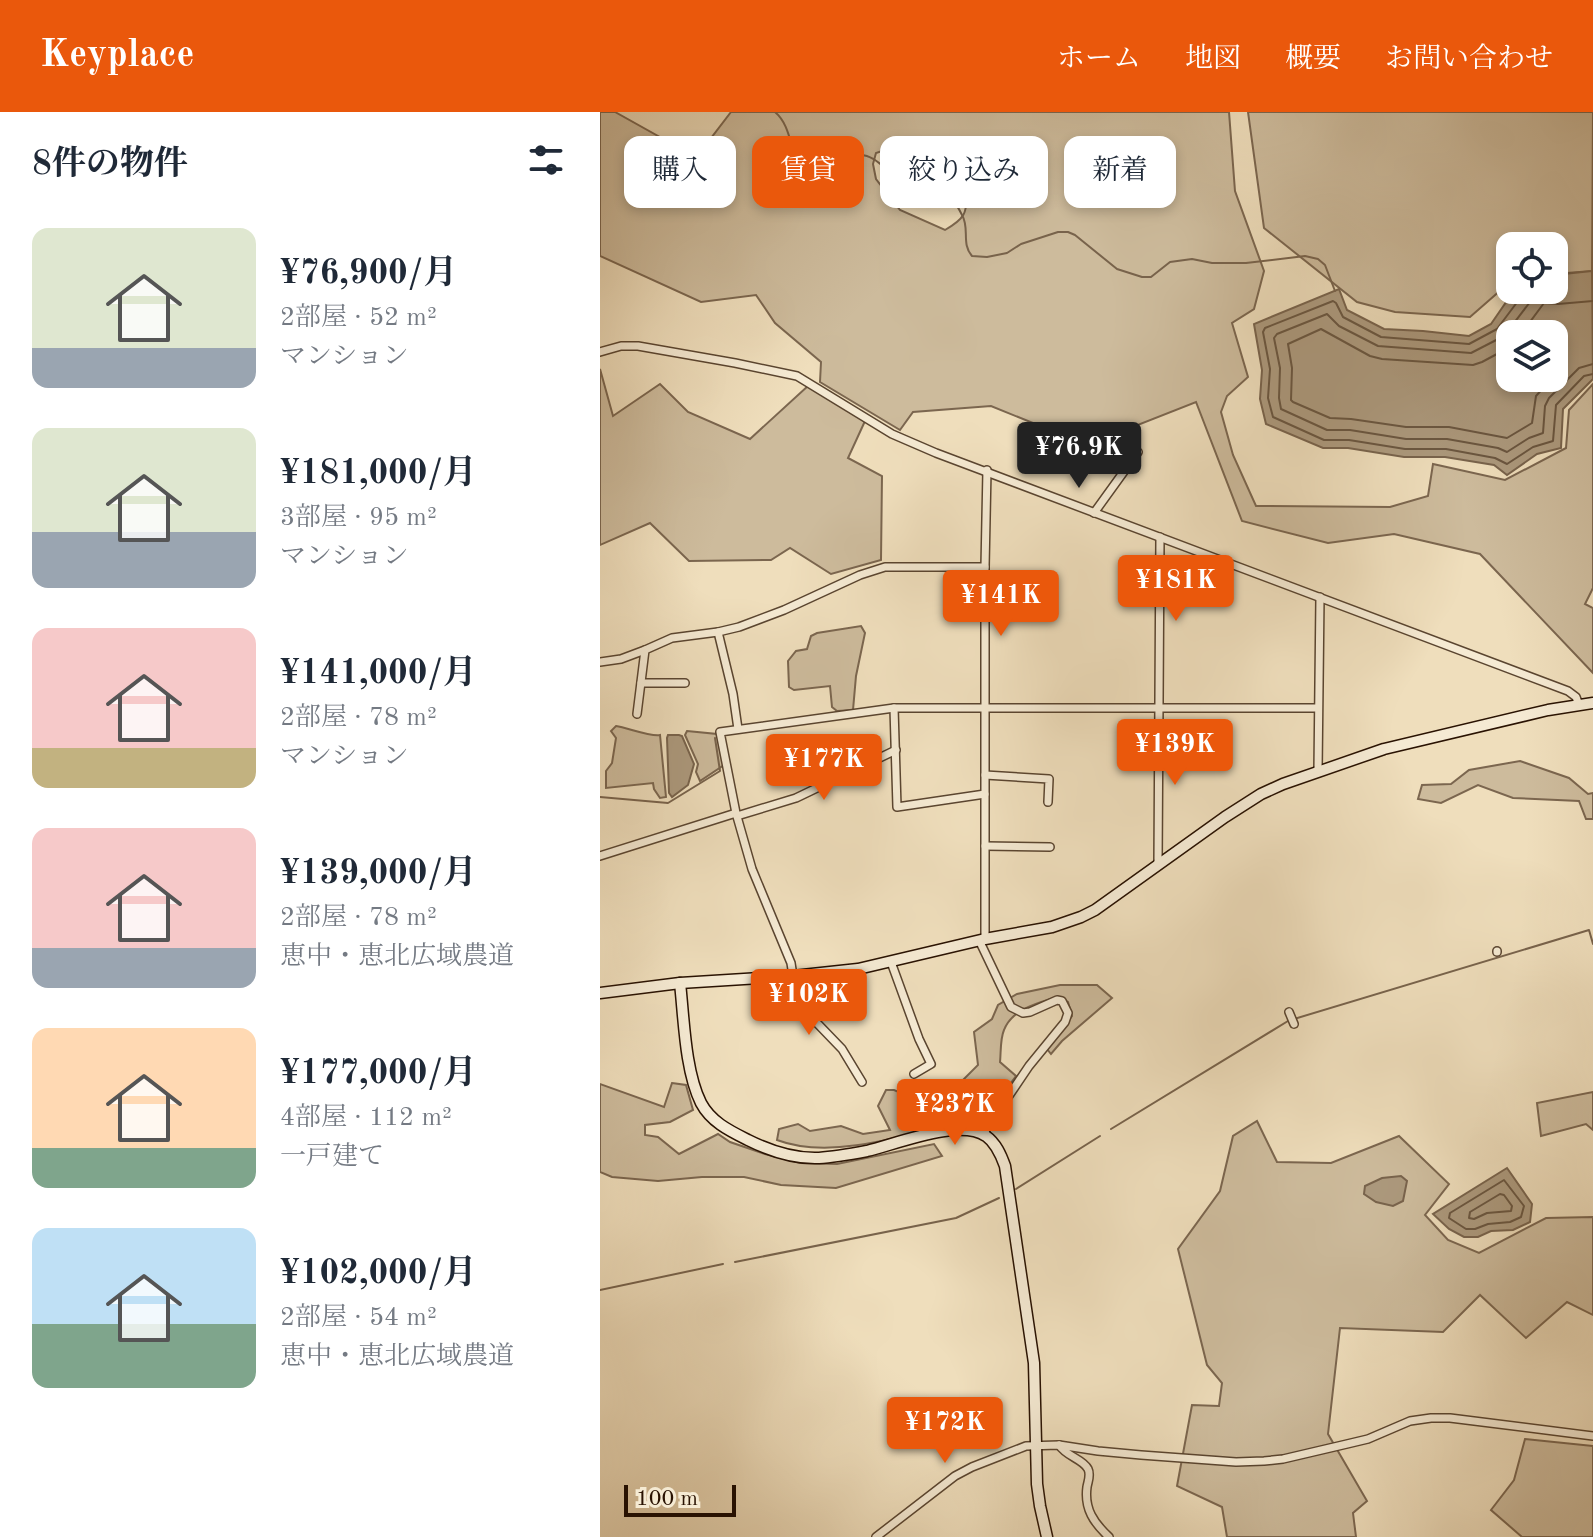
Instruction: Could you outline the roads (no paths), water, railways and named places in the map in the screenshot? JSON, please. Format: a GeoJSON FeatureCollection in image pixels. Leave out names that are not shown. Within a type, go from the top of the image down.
{"type":"FeatureCollection","features":[{"type":"Feature","properties":{"kind":"street"},"geometry":{"type":"LineString","coordinates":[[600,352],[621,346],[638,346],[797,376],[892,434],[936,453],[1568,691],[1576,697],[1579,705]]}},
{"type":"Feature","properties":{"kind":"street"},"geometry":{"type":"LineString","coordinates":[[1094,513],[1138,452]]}},
{"type":"Feature","properties":{"kind":"street"},"geometry":{"type":"LineString","coordinates":[[983,1134],[1068,1013],[1062,1001],[1057,1000],[1030,1012],[1023,1013],[1011,1007],[982,939],[987,470]]}},
{"type":"Feature","properties":{"kind":"street"},"geometry":{"type":"LineString","coordinates":[[1158,865],[1160,537]]}},
{"type":"Feature","properties":{"kind":"street"},"geometry":{"type":"LineString","coordinates":[[600,662],[621,659],[672,638],[739,627],[885,567],[985,567]]}},
{"type":"Feature","properties":{"kind":"street"},"geometry":{"type":"LineString","coordinates":[[1318,771],[1320,597]]}},
{"type":"Feature","properties":{"kind":"street"},"geometry":{"type":"LineString","coordinates":[[718,632],[738,729]]}},
{"type":"Feature","properties":{"kind":"street"},"geometry":{"type":"LineString","coordinates":[[637,714],[645,650]]}},
{"type":"Feature","properties":{"kind":"street"},"geometry":{"type":"LineString","coordinates":[[641,683],[685,683]]}},
{"type":"Feature","properties":{"kind":"street"},"geometry":{"type":"LineString","coordinates":[[600,993],[680,983],[858,969],[982,939],[1052,927],[1081,917],[1102,905],[1261,794],[1384,749],[1548,710],[1593,703]]}},
{"type":"Feature","properties":{"kind":"street"},"geometry":{"type":"LineString","coordinates":[[793,976],[791,963],[752,869],[736,814],[720,732],[894,708],[1318,708]]}},
{"type":"Feature","properties":{"kind":"street"},"geometry":{"type":"LineString","coordinates":[[894,708],[897,807],[985,794]]}},
{"type":"Feature","properties":{"kind":"street"},"geometry":{"type":"LineString","coordinates":[[600,856],[796,798],[896,750]]}},
{"type":"Feature","properties":{"kind":"street"},"geometry":{"type":"LineString","coordinates":[[985,775],[1049,779],[1048,802]]}},
{"type":"Feature","properties":{"kind":"street"},"geometry":{"type":"LineString","coordinates":[[985,846],[1050,847]]}},
{"type":"Feature","properties":{"kind":"street"},"geometry":{"type":"LineString","coordinates":[[891,962],[931,1064],[914,1074]]}},
{"type":"Feature","properties":{"kind":"street"},"geometry":{"type":"LineString","coordinates":[[814,973],[815,1021],[842,1049],[862,1082]]}},
{"type":"Feature","properties":{"kind":"street"},"geometry":{"type":"LineString","coordinates":[[680,983],[690,1063],[698,1096],[708,1114],[730,1132],[792,1156],[815,1158],[866,1151],[964,1129],[983,1134],[996,1146],[1005,1166],[1034,1363],[1038,1495],[1047,1537]]}},
{"type":"Feature","properties":{"kind":"street"},"geometry":{"type":"LineString","coordinates":[[1290,1013],[1294,1024]]}},
{"type":"Feature","properties":{"kind":"street"},"geometry":{"type":"LineString","coordinates":[[876,1537],[955,1476],[1026,1446],[1059,1445],[1236,1462],[1283,1459],[1368,1439],[1410,1421],[1431,1418],[1593,1436]]}},
{"type":"Feature","properties":{"kind":"street"},"geometry":{"type":"LineString","coordinates":[[1059,1445],[1065,1454],[1088,1469],[1087,1504],[1095,1523],[1109,1537]]}},
{"type":"Feature","properties":{"kind":"water"},"geometry":{"type":"Polygon","coordinates":[[[1592,271],[1593,379],[1563,409],[1561,448],[1537,454],[1507,475],[1494,465],[1445,457],[1404,457],[1348,448],[1323,448],[1266,424],[1260,399],[1262,370],[1254,324],[1339,289],[1347,310],[1384,329],[1469,336],[1491,324],[1505,304],[1568,304],[1568,274],[1592,271]]]}},
{"type":"Feature","properties":{"kind":"water"},"geometry":{"type":"Polygon","coordinates":[[[668,735],[682,736],[694,764],[688,785],[672,797],[669,793],[668,735]]]}},
{"type":"Feature","properties":{"kind":"water"},"geometry":{"type":"Polygon","coordinates":[[[1507,1168],[1532,1204],[1530,1222],[1513,1230],[1464,1237],[1449,1229],[1433,1214],[1507,1168]]]}},
{"type":"Feature","properties":{"kind":"water"},"geometry":{"type":"Polygon","coordinates":[[[1401,1176],[1407,1181],[1403,1201],[1393,1206],[1376,1202],[1364,1194],[1365,1186],[1382,1178],[1401,1176]]]}},
{"type":"Feature","properties":{"kind":"waterway"},"geometry":{"type":"LineString","coordinates":[[775,112],[786,127],[798,163],[810,178],[823,174],[846,158],[859,155],[876,161],[901,180],[933,186],[946,192],[964,220],[967,246],[972,256],[1007,253],[1021,244],[1058,232],[1068,232],[1117,269],[1142,277],[1151,277],[1170,262],[1192,259],[1212,263],[1246,263],[1305,256],[1318,259],[1325,265],[1335,291]]}},
{"type":"Feature","properties":{"kind":"waterway"},"geometry":{"type":"LineString","coordinates":[[600,797],[668,803],[720,771],[715,738]]}},
{"type":"Feature","properties":{"kind":"waterway"},"geometry":{"type":"LineString","coordinates":[[1294,1019],[1589,930],[1593,944]]}},
{"type":"Feature","properties":{"kind":"waterway"},"geometry":{"type":"LineString","coordinates":[[1111,1129],[1288,1021]]}},
{"type":"Feature","properties":{"kind":"waterway"},"geometry":{"type":"LineString","coordinates":[[1016,1189],[1100,1136]]}},
{"type":"Feature","properties":{"kind":"waterway"},"geometry":{"type":"LineString","coordinates":[[735,1262],[956,1218],[999,1198]]}},
{"type":"Feature","properties":{"kind":"waterway"},"geometry":{"type":"LineString","coordinates":[[600,1290],[723,1264]]}}]}
